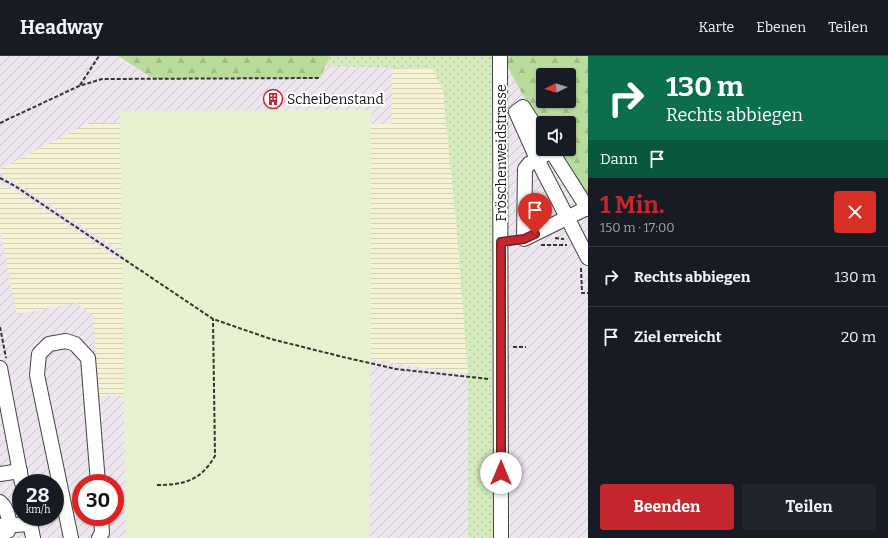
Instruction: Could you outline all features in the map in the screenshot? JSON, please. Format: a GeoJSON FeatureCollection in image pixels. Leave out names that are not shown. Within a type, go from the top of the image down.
{"type":"FeatureCollection","features":[{"type":"Feature","properties":{"kind":"street","name":"Fröschenweidstrasse"},"geometry":{"type":"LineString","coordinates":[[500,56],[501,538]]}},
{"type":"Feature","properties":{"kind":"street"},"geometry":{"type":"LineString","coordinates":[[536,127],[523,107],[516,112],[537,160],[567,218],[573,241],[583,261]]}},
{"type":"Feature","properties":{"kind":"street"},"geometry":{"type":"LineString","coordinates":[[531,242],[525,168],[543,156]]}},
{"type":"Feature","properties":{"kind":"street"},"geometry":{"type":"LineString","coordinates":[[501,242],[531,242],[567,218],[588,208],[555,156]]}},
{"type":"Feature","properties":{"kind":"street"},"geometry":{"type":"LineString","coordinates":[[71,538],[37,375],[39,354],[49,344],[66,341],[76,344],[88,358],[97,474]]}},
{"type":"Feature","properties":{"kind":"street"},"geometry":{"type":"LineString","coordinates":[[0,368],[20,474]]}},
{"type":"Feature","properties":{"kind":"street"},"geometry":{"type":"LineString","coordinates":[[0,474],[12,476]]}},
{"type":"Feature","properties":{"kind":"street"},"geometry":{"type":"LineString","coordinates":[[0,502],[5,507],[3,528],[31,526]]}},
{"type":"Feature","properties":{"kind":"street"},"geometry":{"type":"LineString","coordinates":[[99,538],[102,533],[102,526]]}},
{"type":"Feature","properties":{"kind":"path"},"geometry":{"type":"LineString","coordinates":[[80,86],[99,56]]}},
{"type":"Feature","properties":{"kind":"path"},"geometry":{"type":"LineString","coordinates":[[0,122],[80,86],[102,79],[320,78]]}},
{"type":"Feature","properties":{"kind":"path"},"geometry":{"type":"LineString","coordinates":[[0,178],[16,186],[213,319],[271,339],[343,357],[396,368],[501,380]]}},
{"type":"Feature","properties":{"kind":"path"},"geometry":{"type":"LineString","coordinates":[[538,195],[544,196],[549,202],[548,208],[542,212],[536,211],[531,204],[533,199],[538,195]]}},
{"type":"Feature","properties":{"kind":"path"},"geometry":{"type":"LineString","coordinates":[[552,237],[560,240],[573,241]]}},
{"type":"Feature","properties":{"kind":"path"},"geometry":{"type":"LineString","coordinates":[[543,245],[548,241]]}},
{"type":"Feature","properties":{"kind":"path"},"geometry":{"type":"LineString","coordinates":[[531,242],[543,245],[573,241]]}},
{"type":"Feature","properties":{"kind":"path"},"geometry":{"type":"LineString","coordinates":[[583,261],[582,293],[588,293]]}},
{"type":"Feature","properties":{"kind":"path"},"geometry":{"type":"LineString","coordinates":[[157,485],[185,483],[195,478],[211,463],[215,456],[213,319]]}},
{"type":"Feature","properties":{"kind":"shaded area"},"geometry":{"type":"Polygon","coordinates":[[[0,56],[118,56],[154,79],[319,78],[330,56],[506,56],[536,118],[536,156],[549,156],[588,202],[588,538],[0,538],[0,56]]]}},
{"type":"Feature","properties":{"kind":"shaded area"},"geometry":{"type":"Polygon","coordinates":[[[393,68],[433,69],[443,90],[457,230],[468,374],[398,364],[325,350],[211,311],[0,172],[0,169],[89,123],[391,124],[393,68]]]}},
{"type":"Feature","properties":{"kind":"shaded area"},"geometry":{"type":"Polygon","coordinates":[[[0,184],[15,190],[203,316],[169,395],[99,396],[93,315],[76,303],[17,314],[0,230],[0,184]]]}},
{"type":"Feature","properties":{"kind":"green space"},"geometry":{"type":"Polygon","coordinates":[[[118,56],[330,56],[320,78],[154,79],[118,56]]]}},
{"type":"Feature","properties":{"kind":"green space"},"geometry":{"type":"Polygon","coordinates":[[[330,56],[500,56],[501,538],[468,538],[468,374],[457,230],[443,90],[433,69],[325,66],[330,56]]]}},
{"type":"Feature","properties":{"kind":"green space"},"geometry":{"type":"Polygon","coordinates":[[[506,56],[588,56],[588,202],[558,156],[576,156],[576,116],[536,116],[536,119],[506,64],[506,56]]]}},
{"type":"Feature","properties":{"kind":"green space"},"geometry":{"type":"Polygon","coordinates":[[[371,110],[370,538],[126,538],[120,111],[371,110]]]}},
{"type":"Feature","properties":{"kind":"place","name":"Scheibenstand"},"geometry":{"type":"Point","coordinates":[273,99]}},
{"type":"Feature","properties":{"kind":"route"},"geometry":{"type":"LineString","coordinates":[[501,473],[501,242],[524,239],[535,234]]}}]}
